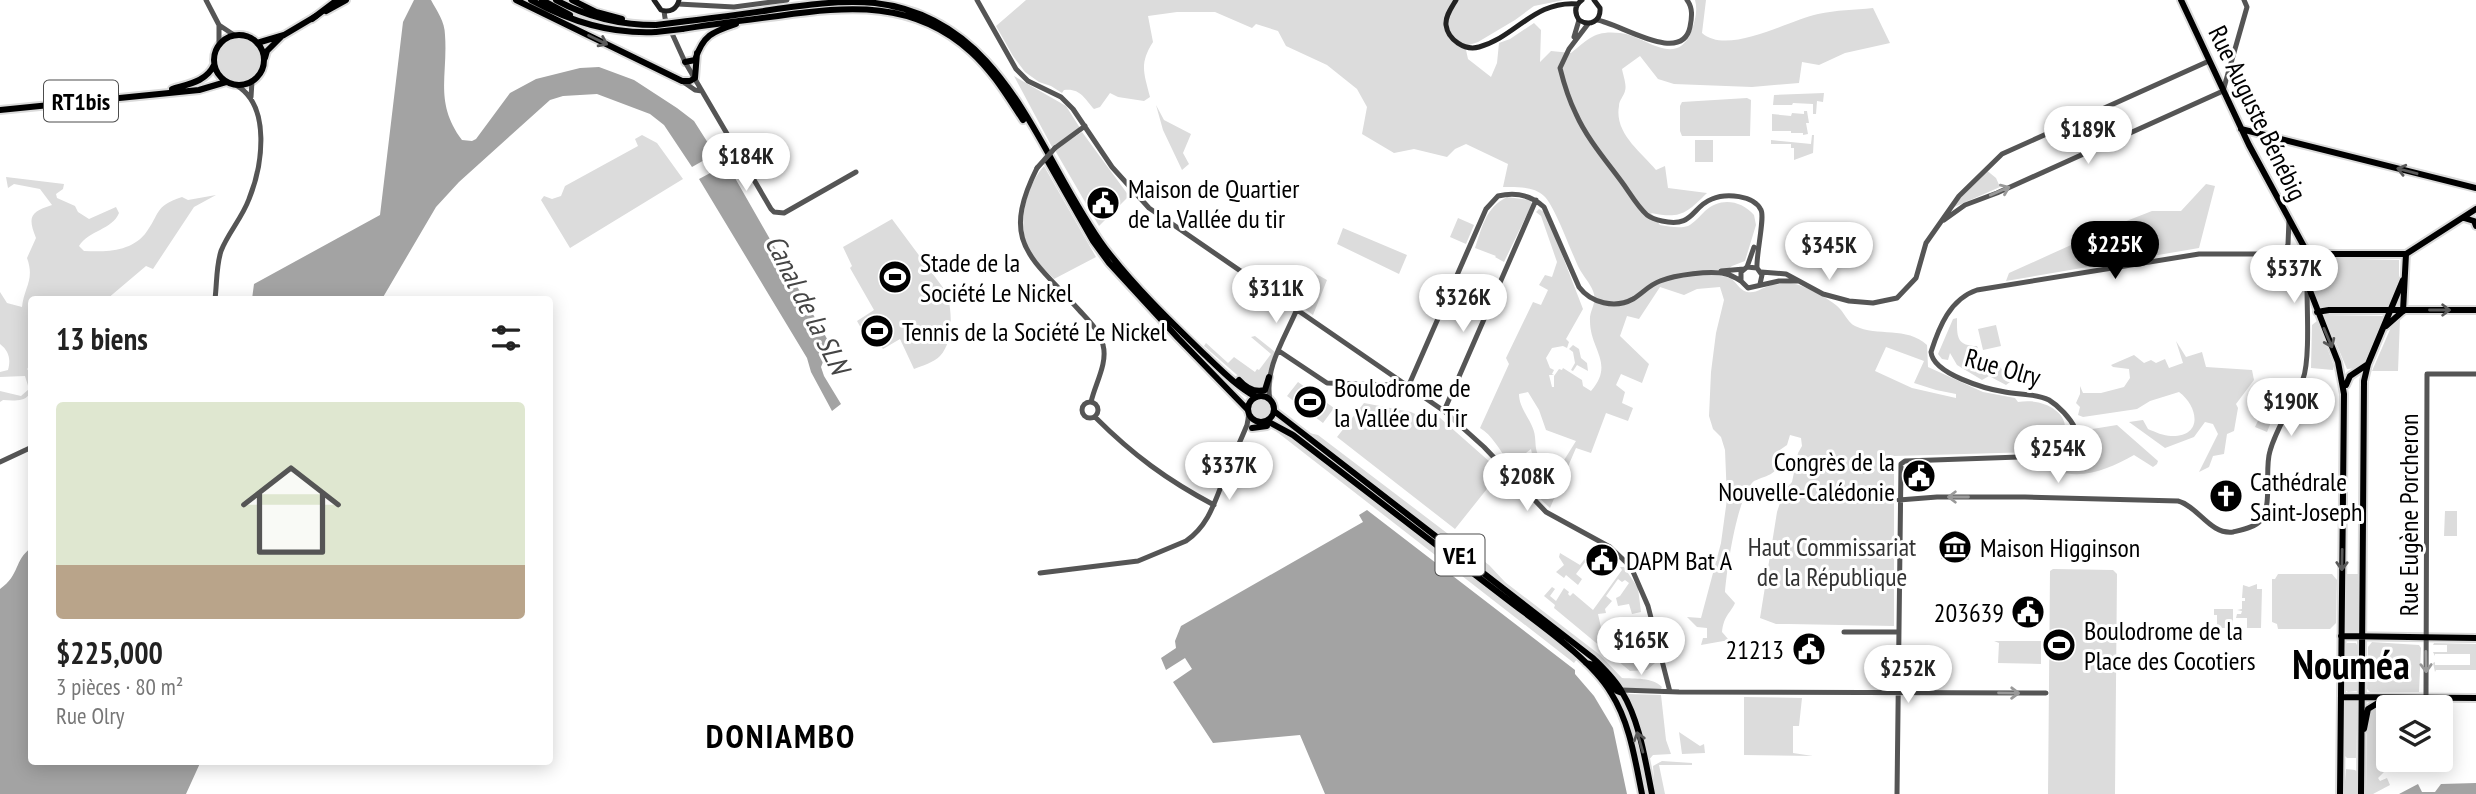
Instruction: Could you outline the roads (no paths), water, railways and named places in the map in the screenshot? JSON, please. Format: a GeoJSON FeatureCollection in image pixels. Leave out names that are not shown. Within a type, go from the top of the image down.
{"type":"FeatureCollection","features":[{"type":"Feature","properties":{"kind":"main road"},"geometry":{"type":"LineString","coordinates":[[312,19],[337,0]]}},
{"type":"Feature","properties":{"kind":"main road"},"geometry":{"type":"LineString","coordinates":[[257,43],[284,35],[345,0]]}},
{"type":"Feature","properties":{"kind":"main road"},"geometry":{"type":"LineString","coordinates":[[516,0],[682,81],[695,78],[697,52]]}},
{"type":"Feature","properties":{"kind":"main road"},"geometry":{"type":"LineString","coordinates":[[522,0],[537,10]]}},
{"type":"Feature","properties":{"kind":"main road"},"geometry":{"type":"LineString","coordinates":[[531,0],[578,22],[611,30],[656,28],[819,4],[862,2],[904,9],[946,26],[973,46],[996,71],[1106,249],[1165,314],[1242,390],[1257,397],[1267,397],[1274,411],[1264,422],[1254,420],[1110,263],[1093,241],[1026,124],[993,75],[969,50],[932,25],[882,9],[849,8],[681,25]]}},
{"type":"Feature","properties":{"kind":"main road"},"geometry":{"type":"LineString","coordinates":[[542,0],[611,30]]}},
{"type":"Feature","properties":{"kind":"main road"},"geometry":{"type":"LineString","coordinates":[[556,0],[596,18],[647,25]]}},
{"type":"Feature","properties":{"kind":"main road"},"geometry":{"type":"LineString","coordinates":[[572,0],[596,12],[656,28]]}},
{"type":"Feature","properties":{"kind":"main road"},"geometry":{"type":"LineString","coordinates":[[654,0],[656,6],[664,11],[673,10],[678,2]]}},
{"type":"Feature","properties":{"kind":"main road"},"geometry":{"type":"LineString","coordinates":[[1456,0],[1446,21],[1448,33],[1461,45],[1475,48],[1505,34],[1534,14],[1580,2]]}},
{"type":"Feature","properties":{"kind":"main road"},"geometry":{"type":"LineString","coordinates":[[1580,2],[1576,12],[1579,20],[1588,24],[1597,20],[1601,12],[1599,4],[1594,0]]}},
{"type":"Feature","properties":{"kind":"main road","name":"Rue Auguste Bénébig"},"geometry":{"type":"LineString","coordinates":[[2181,0],[2241,129],[2308,254]]}},
{"type":"Feature","properties":{"kind":"main road"},"geometry":{"type":"LineString","coordinates":[[1553,7],[1576,12]]}},
{"type":"Feature","properties":{"kind":"main road"},"geometry":{"type":"LineString","coordinates":[[685,62],[695,60],[701,43],[708,36],[755,19]]}},
{"type":"Feature","properties":{"kind":"main road"},"geometry":{"type":"LineString","coordinates":[[264,60],[257,43],[246,36],[234,35],[219,44],[214,65],[220,78],[226,82],[236,85],[252,81],[260,73],[268,51],[284,35]]}},
{"type":"Feature","properties":{"kind":"main road","name":"RT1bis"},"geometry":{"type":"LineString","coordinates":[[162,92],[201,79],[211,72],[214,65]]}},
{"type":"Feature","properties":{"kind":"main road","name":"RT1bis"},"geometry":{"type":"LineString","coordinates":[[0,110],[199,90],[226,82]]}},
{"type":"Feature","properties":{"kind":"main road"},"geometry":{"type":"LineString","coordinates":[[2241,129],[2475,189]]}},
{"type":"Feature","properties":{"kind":"main road"},"geometry":{"type":"LineString","coordinates":[[2249,145],[2249,139],[2257,134]]}},
{"type":"Feature","properties":{"kind":"main road"},"geometry":{"type":"LineString","coordinates":[[2384,328],[2403,310],[2406,254],[2476,209]]}},
{"type":"Feature","properties":{"kind":"main road"},"geometry":{"type":"LineString","coordinates":[[2462,218],[2474,221],[2476,226]]}},
{"type":"Feature","properties":{"kind":"main road"},"geometry":{"type":"LineString","coordinates":[[2308,254],[2307,283],[2338,362],[2344,394],[2340,794]]}},
{"type":"Feature","properties":{"kind":"main road","name":"Rue Olry"},"geometry":{"type":"LineString","coordinates":[[2308,254],[2406,254]]}},
{"type":"Feature","properties":{"kind":"main road"},"geometry":{"type":"LineString","coordinates":[[2361,792],[2364,381],[2368,364],[2403,280]]}},
{"type":"Feature","properties":{"kind":"main road"},"geometry":{"type":"LineString","coordinates":[[2318,313],[2329,310],[2476,310]]}},
{"type":"Feature","properties":{"kind":"main road"},"geometry":{"type":"LineString","coordinates":[[1165,314],[1249,389],[1265,390],[1269,377]]}},
{"type":"Feature","properties":{"kind":"main road"},"geometry":{"type":"LineString","coordinates":[[2344,394],[2347,380],[2368,364]]}},
{"type":"Feature","properties":{"kind":"main road"},"geometry":{"type":"LineString","coordinates":[[2356,374],[2362,376],[2364,381]]}},
{"type":"Feature","properties":{"kind":"main road"},"geometry":{"type":"LineString","coordinates":[[1249,412],[1250,403],[1257,397]]}},
{"type":"Feature","properties":{"kind":"main road","name":"VE1"},"geometry":{"type":"LineString","coordinates":[[1274,411],[1593,658],[1622,691],[1636,729],[1652,794]]}},
{"type":"Feature","properties":{"kind":"main road","name":"VE1"},"geometry":{"type":"LineString","coordinates":[[1264,422],[1293,435],[1584,662],[1610,690],[1618,705],[1628,730],[1642,794]]}},
{"type":"Feature","properties":{"kind":"main road"},"geometry":{"type":"LineString","coordinates":[[1252,428],[1277,428],[1293,435]]}},
{"type":"Feature","properties":{"kind":"main road"},"geometry":{"type":"LineString","coordinates":[[2341,636],[2476,638]]}},
{"type":"Feature","properties":{"kind":"main road"},"geometry":{"type":"LineString","coordinates":[[1584,662],[1593,665],[1617,691],[1622,691]]}},
{"type":"Feature","properties":{"kind":"main road"},"geometry":{"type":"LineString","coordinates":[[2341,697],[2376,698]]}},
{"type":"Feature","properties":{"kind":"main road"},"geometry":{"type":"LineString","coordinates":[[2453,698],[2476,698]]}},
{"type":"Feature","properties":{"kind":"main road"},"geometry":{"type":"LineString","coordinates":[[2361,792],[2365,718],[2368,709],[2376,704]]}},
{"type":"Feature","properties":{"kind":"street"},"geometry":{"type":"LineString","coordinates":[[206,0],[219,25],[219,44]]}},
{"type":"Feature","properties":{"kind":"street"},"geometry":{"type":"LineString","coordinates":[[678,2],[734,6],[787,0]]}},
{"type":"Feature","properties":{"kind":"street"},"geometry":{"type":"LineString","coordinates":[[977,0],[1016,69],[1028,81],[1064,100],[1112,167],[1149,208],[1444,411],[1484,447],[1546,512],[1619,554],[1642,588],[1657,639],[1668,692]]}},
{"type":"Feature","properties":{"kind":"street"},"geometry":{"type":"LineString","coordinates":[[1597,20],[1657,42],[1677,44],[1688,35],[1690,28],[1692,8],[1687,0]]}},
{"type":"Feature","properties":{"kind":"street"},"geometry":{"type":"LineString","coordinates":[[1941,222],[1965,205],[2223,91],[2247,7],[2244,0]]}},
{"type":"Feature","properties":{"kind":"street"},"geometry":{"type":"LineString","coordinates":[[664,11],[685,62],[774,212],[788,211],[856,172]]}},
{"type":"Feature","properties":{"kind":"street"},"geometry":{"type":"LineString","coordinates":[[1601,12],[1617,26]]}},
{"type":"Feature","properties":{"kind":"street"},"geometry":{"type":"LineString","coordinates":[[1579,20],[1560,68],[1576,116],[1646,214],[1663,222],[1682,221],[1690,218],[1711,199],[1740,197],[1749,199],[1761,209],[1763,214],[1756,255],[1762,278],[1760,284]]}},
{"type":"Feature","properties":{"kind":"street"},"geometry":{"type":"LineString","coordinates":[[1569,49],[1588,24]]}},
{"type":"Feature","properties":{"kind":"street"},"geometry":{"type":"LineString","coordinates":[[219,25],[234,35]]}},
{"type":"Feature","properties":{"kind":"street"},"geometry":{"type":"LineString","coordinates":[[1408,387],[1486,209],[1495,197],[1512,194],[1536,200],[1544,207],[1579,287],[1593,299],[1613,304],[1623,303],[1660,281],[1745,268],[1786,274],[1823,294],[1849,301],[1872,303],[1897,298],[1916,278],[1923,251],[1959,196],[2002,154],[2209,61]]}},
{"type":"Feature","properties":{"kind":"street"},"geometry":{"type":"LineString","coordinates":[[251,100],[252,81]]}},
{"type":"Feature","properties":{"kind":"street"},"geometry":{"type":"LineString","coordinates":[[682,81],[695,90],[702,91]]}},
{"type":"Feature","properties":{"kind":"street"},"geometry":{"type":"LineString","coordinates":[[215,296],[222,248],[250,199],[262,137],[251,100],[245,90],[236,85]]}},
{"type":"Feature","properties":{"kind":"street"},"geometry":{"type":"LineString","coordinates":[[1085,126],[1055,148],[1037,168],[1023,203],[1022,239],[1031,258],[1096,329],[1103,344],[1104,359],[1091,402],[1084,405],[1082,412],[1088,418],[1096,416]]}},
{"type":"Feature","properties":{"kind":"street"},"geometry":{"type":"LineString","coordinates":[[1444,411],[1536,200]]}},
{"type":"Feature","properties":{"kind":"street"},"geometry":{"type":"LineString","coordinates":[[2285,253],[2289,220]]}},
{"type":"Feature","properties":{"kind":"street"},"geometry":{"type":"LineString","coordinates":[[1741,281],[1740,275],[1760,229]]}},
{"type":"Feature","properties":{"kind":"street","name":"Rue Olry"},"geometry":{"type":"LineString","coordinates":[[1900,476],[1901,464],[1905,461],[2047,456],[2066,443],[2072,435],[2074,426],[2049,401],[1989,389],[1936,365],[1931,352],[1954,303],[1965,294],[2199,254],[2308,254]]}},
{"type":"Feature","properties":{"kind":"street"},"geometry":{"type":"LineString","coordinates":[[1711,273],[1726,273],[1751,288],[1760,284],[1801,281]]}},
{"type":"Feature","properties":{"kind":"street"},"geometry":{"type":"LineString","coordinates":[[1899,500],[2040,497],[2178,501],[2227,532],[2260,522],[2265,514],[2269,452],[2303,379],[2307,283]]}},
{"type":"Feature","properties":{"kind":"street"},"geometry":{"type":"LineString","coordinates":[[1270,400],[1269,377],[1297,309]]}},
{"type":"Feature","properties":{"kind":"street"},"geometry":{"type":"LineString","coordinates":[[2307,328],[2312,317],[2318,313]]}},
{"type":"Feature","properties":{"kind":"street"},"geometry":{"type":"LineString","coordinates":[[1279,351],[1327,383],[1389,386],[1396,380]]}},
{"type":"Feature","properties":{"kind":"street","name":"Rue Eugène Porcheron"},"geometry":{"type":"LineString","coordinates":[[2426,695],[2427,374],[2476,374]]}},
{"type":"Feature","properties":{"kind":"street"},"geometry":{"type":"LineString","coordinates":[[1257,397],[1268,390]]}},
{"type":"Feature","properties":{"kind":"street"},"geometry":{"type":"LineString","coordinates":[[1091,402],[1099,409],[1096,416]]}},
{"type":"Feature","properties":{"kind":"street"},"geometry":{"type":"LineString","coordinates":[[1040,573],[1138,561],[1186,541],[1202,528],[1214,505],[1241,440],[1249,412]]}},
{"type":"Feature","properties":{"kind":"street"},"geometry":{"type":"LineString","coordinates":[[1096,416],[1125,447],[1144,462],[1214,505]]}},
{"type":"Feature","properties":{"kind":"street"},"geometry":{"type":"LineString","coordinates":[[1241,440],[1252,428],[1264,422]]}},
{"type":"Feature","properties":{"kind":"street"},"geometry":{"type":"LineString","coordinates":[[0,462],[28,449]]}},
{"type":"Feature","properties":{"kind":"street"},"geometry":{"type":"LineString","coordinates":[[1900,476],[1903,495],[1908,498]]}},
{"type":"Feature","properties":{"kind":"street"},"geometry":{"type":"LineString","coordinates":[[1897,794],[1900,476]]}},
{"type":"Feature","properties":{"kind":"street"},"geometry":{"type":"LineString","coordinates":[[2219,529],[2221,537]]}},
{"type":"Feature","properties":{"kind":"street"},"geometry":{"type":"LineString","coordinates":[[1844,632],[1899,632]]}},
{"type":"Feature","properties":{"kind":"street"},"geometry":{"type":"LineString","coordinates":[[1622,691],[2046,693]]}},
{"type":"Feature","properties":{"kind":"waterway","name":"Canal de la SLN"},"geometry":{"type":"LineString","coordinates":[[704,153],[717,175]]}},
{"type":"Feature","properties":{"kind":"place","name":"Maison de Quartier de la Vallée du tir"},"geometry":{"type":"Point","coordinates":[1103,203]}},
{"type":"Feature","properties":{"kind":"place","name":"Stade de la Société Le Nickel"},"geometry":{"type":"Point","coordinates":[895,277]}},
{"type":"Feature","properties":{"kind":"place","name":"Tennis de la Société Le Nickel"},"geometry":{"type":"Point","coordinates":[877,331]}},
{"type":"Feature","properties":{"kind":"place","name":"Boulodrome de la Vallée du Tir"},"geometry":{"type":"Point","coordinates":[1310,402]}},
{"type":"Feature","properties":{"kind":"place","name":"Congrès de la Nouvelle-Calédonie"},"geometry":{"type":"Point","coordinates":[1919,476]}},
{"type":"Feature","properties":{"kind":"place","name":"Cathédrale Saint-Joseph"},"geometry":{"type":"Point","coordinates":[2226,496]}},
{"type":"Feature","properties":{"kind":"place","name":"Maison Higginson"},"geometry":{"type":"Point","coordinates":[1955,547]}},
{"type":"Feature","properties":{"kind":"place","name":"DAPM Bat A"},"geometry":{"type":"Point","coordinates":[1602,560]}},
{"type":"Feature","properties":{"kind":"place","name":"203639"},"geometry":{"type":"Point","coordinates":[2028,612]}},
{"type":"Feature","properties":{"kind":"place","name":"Boulodrome de la Place des Cocotiers"},"geometry":{"type":"Point","coordinates":[2059,645]}},
{"type":"Feature","properties":{"kind":"place","name":"21213"},"geometry":{"type":"Point","coordinates":[1809,649]}},
{"type":"Feature","properties":{"kind":"district","name":"Nouméa"},"geometry":{"type":"Point","coordinates":[2351,664]}},
{"type":"Feature","properties":{"kind":"district","name":"DONIAMBO"},"geometry":{"type":"Point","coordinates":[781,735]}},
{"type":"Feature","properties":{"kind":"park label","name":"Haut Commissariat de la République"},"geometry":{"type":"Point","coordinates":[1832,561]}}]}
